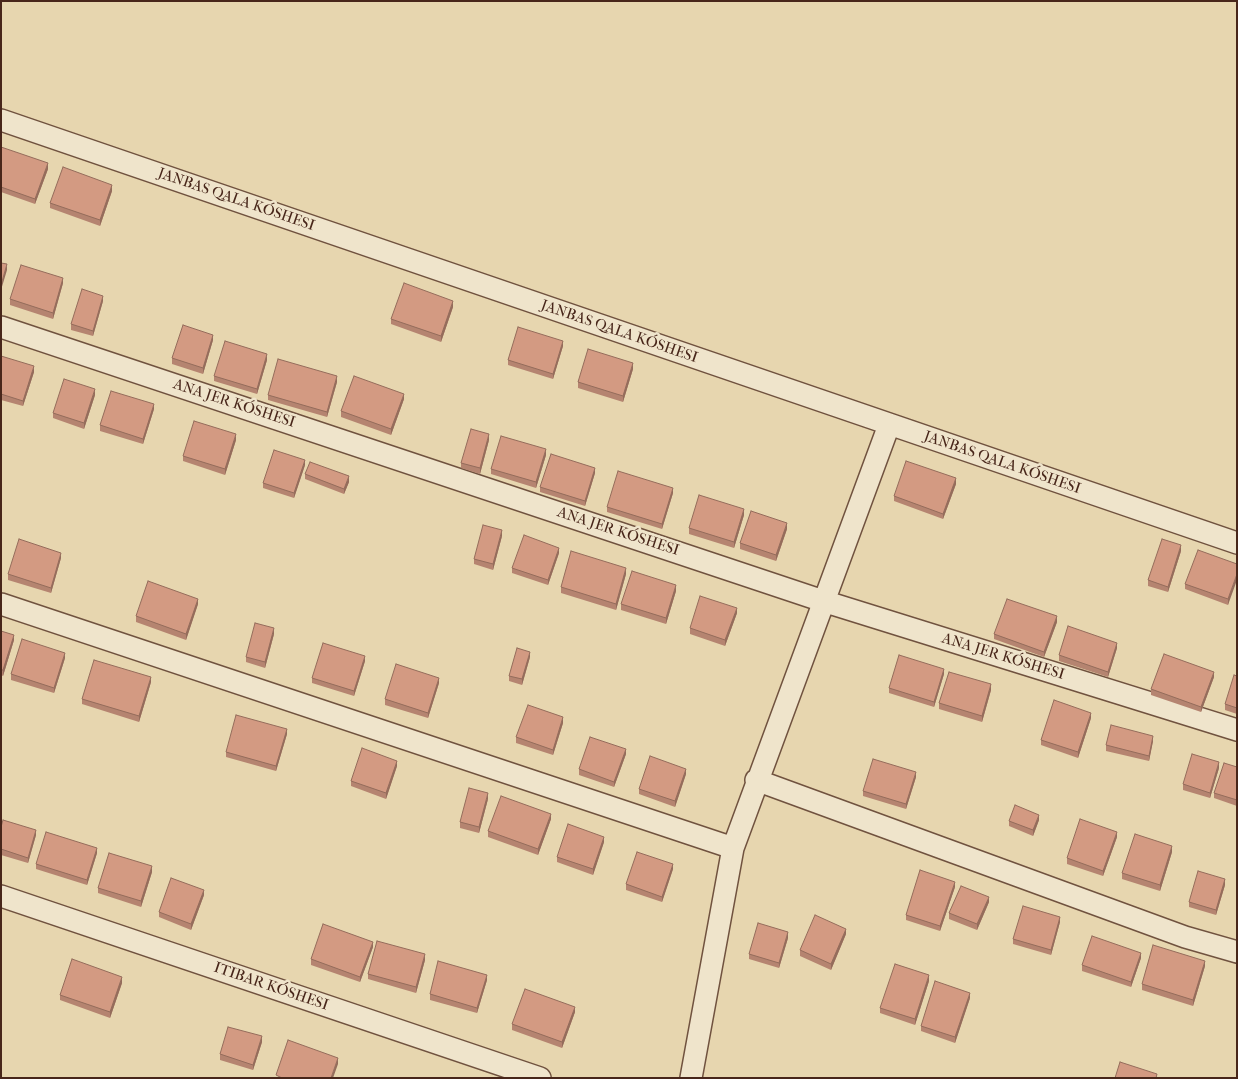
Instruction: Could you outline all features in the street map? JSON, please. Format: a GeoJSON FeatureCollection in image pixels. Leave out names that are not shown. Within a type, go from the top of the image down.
{"type":"FeatureCollection","features":[{"type":"Feature","properties":{"kind":"street","name":"JANBAS QALA KÓSHESI"},"geometry":{"type":"LineString","coordinates":[[1,120],[1237,543]]}},
{"type":"Feature","properties":{"kind":"street","name":"ANA JER KÓSHESI"},"geometry":{"type":"LineString","coordinates":[[1,327],[823,601],[1237,730]]}},
{"type":"Feature","properties":{"kind":"street"},"geometry":{"type":"LineString","coordinates":[[691,1078],[733,848],[756,780],[889,425]]}},
{"type":"Feature","properties":{"kind":"street"},"geometry":{"type":"LineString","coordinates":[[1,604],[733,848]]}},
{"type":"Feature","properties":{"kind":"street"},"geometry":{"type":"LineString","coordinates":[[756,780],[1185,937],[1237,952]]}},
{"type":"Feature","properties":{"kind":"street","name":"ITIBAR KÓSHESI"},"geometry":{"type":"LineString","coordinates":[[1,896],[540,1078]]}},
{"type":"Feature","properties":{"kind":"building"},"geometry":{"type":"Polygon","coordinates":[[[1,147],[48,163],[35,199],[1,187],[1,147]]]}},
{"type":"Feature","properties":{"kind":"building"},"geometry":{"type":"Polygon","coordinates":[[[63,167],[112,185],[100,220],[50,203],[63,167]]]}},
{"type":"Feature","properties":{"kind":"building"},"geometry":{"type":"Polygon","coordinates":[[[1,263],[7,264],[1,285],[1,263]]]}},
{"type":"Feature","properties":{"kind":"building"},"geometry":{"type":"Polygon","coordinates":[[[21,265],[63,278],[53,313],[10,299],[21,265]]]}},
{"type":"Feature","properties":{"kind":"building"},"geometry":{"type":"Polygon","coordinates":[[[404,283],[453,301],[441,336],[391,319],[404,283]]]}},
{"type":"Feature","properties":{"kind":"building"},"geometry":{"type":"Polygon","coordinates":[[[82,289],[103,296],[93,331],[71,324],[82,289]]]}},
{"type":"Feature","properties":{"kind":"building"},"geometry":{"type":"Polygon","coordinates":[[[183,325],[213,335],[203,368],[172,358],[183,325]]]}},
{"type":"Feature","properties":{"kind":"building"},"geometry":{"type":"Polygon","coordinates":[[[518,327],[563,341],[553,374],[508,360],[518,327]]]}},
{"type":"Feature","properties":{"kind":"building"},"geometry":{"type":"Polygon","coordinates":[[[225,341],[267,354],[257,389],[214,376],[225,341]]]}},
{"type":"Feature","properties":{"kind":"building"},"geometry":{"type":"Polygon","coordinates":[[[588,349],[633,363],[623,396],[578,382],[588,349]]]}},
{"type":"Feature","properties":{"kind":"building"},"geometry":{"type":"Polygon","coordinates":[[[1,356],[34,366],[23,401],[1,394],[1,356]]]}},
{"type":"Feature","properties":{"kind":"building"},"geometry":{"type":"Polygon","coordinates":[[[278,359],[337,376],[327,412],[268,395],[278,359]]]}},
{"type":"Feature","properties":{"kind":"building"},"geometry":{"type":"Polygon","coordinates":[[[354,376],[404,394],[391,429],[341,411],[354,376]]]}},
{"type":"Feature","properties":{"kind":"building"},"geometry":{"type":"Polygon","coordinates":[[[64,379],[95,389],[84,423],[53,413],[64,379]]]}},
{"type":"Feature","properties":{"kind":"building"},"geometry":{"type":"Polygon","coordinates":[[[111,391],[154,404],[143,439],[100,425],[111,391]]]}},
{"type":"Feature","properties":{"kind":"building"},"geometry":{"type":"Polygon","coordinates":[[[194,421],[236,434],[225,469],[183,456],[194,421]]]}},
{"type":"Feature","properties":{"kind":"building"},"geometry":{"type":"Polygon","coordinates":[[[471,429],[489,434],[480,468],[461,463],[471,429]]]}},
{"type":"Feature","properties":{"kind":"building"},"geometry":{"type":"Polygon","coordinates":[[[501,436],[546,449],[536,482],[491,469],[501,436]]]}},
{"type":"Feature","properties":{"kind":"building"},"geometry":{"type":"Polygon","coordinates":[[[274,450],[305,460],[294,493],[263,483],[274,450]]]}},
{"type":"Feature","properties":{"kind":"building"},"geometry":{"type":"Polygon","coordinates":[[[551,454],[595,468],[585,501],[540,487],[551,454]]]}},
{"type":"Feature","properties":{"kind":"building"},"geometry":{"type":"Polygon","coordinates":[[[906,461],[956,478],[943,514],[894,496],[906,461]]]}},
{"type":"Feature","properties":{"kind":"building"},"geometry":{"type":"Polygon","coordinates":[[[310,462],[349,476],[344,489],[305,474],[310,462]]]}},
{"type":"Feature","properties":{"kind":"building"},"geometry":{"type":"Polygon","coordinates":[[[618,471],[673,488],[662,524],[607,507],[618,471]]]}},
{"type":"Feature","properties":{"kind":"building"},"geometry":{"type":"Polygon","coordinates":[[[699,495],[744,509],[734,542],[689,528],[699,495]]]}},
{"type":"Feature","properties":{"kind":"building"},"geometry":{"type":"Polygon","coordinates":[[[751,511],[787,523],[776,555],[740,543],[751,511]]]}},
{"type":"Feature","properties":{"kind":"building"},"geometry":{"type":"Polygon","coordinates":[[[483,525],[502,530],[493,564],[474,559],[483,525]]]}},
{"type":"Feature","properties":{"kind":"building"},"geometry":{"type":"Polygon","coordinates":[[[524,535],[559,548],[548,580],[512,568],[524,535]]]}},
{"type":"Feature","properties":{"kind":"building"},"geometry":{"type":"Polygon","coordinates":[[[19,539],[61,553],[51,588],[8,574],[19,539]]]}},
{"type":"Feature","properties":{"kind":"building"},"geometry":{"type":"Polygon","coordinates":[[[1162,539],[1181,545],[1168,587],[1148,580],[1162,539]]]}},
{"type":"Feature","properties":{"kind":"building"},"geometry":{"type":"Polygon","coordinates":[[[1198,550],[1237,564],[1237,574],[1228,599],[1185,584],[1198,550]]]}},
{"type":"Feature","properties":{"kind":"building"},"geometry":{"type":"Polygon","coordinates":[[[571,551],[626,568],[616,604],[561,587],[571,551]]]}},
{"type":"Feature","properties":{"kind":"building"},"geometry":{"type":"Polygon","coordinates":[[[632,571],[676,585],[666,618],[621,604],[632,571]]]}},
{"type":"Feature","properties":{"kind":"building"},"geometry":{"type":"Polygon","coordinates":[[[148,581],[198,599],[186,634],[136,616],[148,581]]]}},
{"type":"Feature","properties":{"kind":"building"},"geometry":{"type":"Polygon","coordinates":[[[700,596],[737,608],[725,640],[690,628],[700,596]]]}},
{"type":"Feature","properties":{"kind":"building"},"geometry":{"type":"Polygon","coordinates":[[[1007,599],[1057,616],[1044,652],[994,634],[1007,599]]]}},
{"type":"Feature","properties":{"kind":"building"},"geometry":{"type":"Polygon","coordinates":[[[255,623],[274,628],[265,662],[246,657],[255,623]]]}},
{"type":"Feature","properties":{"kind":"building"},"geometry":{"type":"Polygon","coordinates":[[[1068,626],[1117,643],[1108,672],[1059,655],[1068,626]]]}},
{"type":"Feature","properties":{"kind":"building"},"geometry":{"type":"Polygon","coordinates":[[[1,631],[14,635],[3,670],[1,670],[1,631]]]}},
{"type":"Feature","properties":{"kind":"building"},"geometry":{"type":"Polygon","coordinates":[[[22,639],[65,653],[54,688],[11,674],[22,639]]]}},
{"type":"Feature","properties":{"kind":"building"},"geometry":{"type":"Polygon","coordinates":[[[323,643],[365,656],[354,691],[312,678],[323,643]]]}},
{"type":"Feature","properties":{"kind":"building"},"geometry":{"type":"Polygon","coordinates":[[[517,648],[530,652],[522,679],[509,676],[517,648]]]}},
{"type":"Feature","properties":{"kind":"building"},"geometry":{"type":"Polygon","coordinates":[[[1164,654],[1214,672],[1201,707],[1151,689],[1164,654]]]}},
{"type":"Feature","properties":{"kind":"building"},"geometry":{"type":"Polygon","coordinates":[[[899,655],[944,669],[934,702],[889,688],[899,655]]]}},
{"type":"Feature","properties":{"kind":"building"},"geometry":{"type":"Polygon","coordinates":[[[94,660],[151,677],[139,716],[82,699],[94,660]]]}},
{"type":"Feature","properties":{"kind":"building"},"geometry":{"type":"Polygon","coordinates":[[[396,664],[439,678],[428,713],[385,699],[396,664]]]}},
{"type":"Feature","properties":{"kind":"building"},"geometry":{"type":"Polygon","coordinates":[[[949,672],[991,684],[982,716],[939,703],[949,672]]]}},
{"type":"Feature","properties":{"kind":"building"},"geometry":{"type":"Polygon","coordinates":[[[1234,675],[1237,676],[1237,708],[1225,704],[1234,675]]]}},
{"type":"Feature","properties":{"kind":"building"},"geometry":{"type":"Polygon","coordinates":[[[1054,700],[1091,713],[1078,752],[1041,740],[1054,700]]]}},
{"type":"Feature","properties":{"kind":"building"},"geometry":{"type":"Polygon","coordinates":[[[528,705],[563,717],[553,750],[516,737],[528,705]]]}},
{"type":"Feature","properties":{"kind":"building"},"geometry":{"type":"Polygon","coordinates":[[[236,715],[287,729],[276,766],[226,752],[236,715]]]}},
{"type":"Feature","properties":{"kind":"building"},"geometry":{"type":"Polygon","coordinates":[[[1111,725],[1153,736],[1149,756],[1106,745],[1111,725]]]}},
{"type":"Feature","properties":{"kind":"building"},"geometry":{"type":"Polygon","coordinates":[[[590,737],[626,749],[614,782],[579,769],[590,737]]]}},
{"type":"Feature","properties":{"kind":"building"},"geometry":{"type":"Polygon","coordinates":[[[362,748],[397,761],[386,793],[351,781],[362,748]]]}},
{"type":"Feature","properties":{"kind":"building"},"geometry":{"type":"Polygon","coordinates":[[[1192,754],[1219,762],[1210,793],[1183,784],[1192,754]]]}},
{"type":"Feature","properties":{"kind":"building"},"geometry":{"type":"Polygon","coordinates":[[[650,756],[686,769],[675,801],[639,789],[650,756]]]}},
{"type":"Feature","properties":{"kind":"building"},"geometry":{"type":"Polygon","coordinates":[[[873,759],[916,772],[906,804],[863,791],[873,759]]]}},
{"type":"Feature","properties":{"kind":"building"},"geometry":{"type":"Polygon","coordinates":[[[1224,763],[1237,767],[1237,800],[1214,793],[1224,763]]]}},
{"type":"Feature","properties":{"kind":"building"},"geometry":{"type":"Polygon","coordinates":[[[469,788],[488,793],[479,827],[460,822],[469,788]]]}},
{"type":"Feature","properties":{"kind":"building"},"geometry":{"type":"Polygon","coordinates":[[[501,796],[551,814],[538,849],[488,831],[501,796]]]}},
{"type":"Feature","properties":{"kind":"building"},"geometry":{"type":"Polygon","coordinates":[[[1015,805],[1039,815],[1033,830],[1009,821],[1015,805]]]}},
{"type":"Feature","properties":{"kind":"building"},"geometry":{"type":"Polygon","coordinates":[[[1080,819],[1117,832],[1103,871],[1067,858],[1080,819]]]}},
{"type":"Feature","properties":{"kind":"building"},"geometry":{"type":"Polygon","coordinates":[[[3,820],[36,830],[28,858],[1,849],[1,827],[3,820]]]}},
{"type":"Feature","properties":{"kind":"building"},"geometry":{"type":"Polygon","coordinates":[[[568,824],[604,837],[593,869],[557,857],[568,824]]]}},
{"type":"Feature","properties":{"kind":"building"},"geometry":{"type":"Polygon","coordinates":[[[46,832],[97,848],[87,880],[36,864],[46,832]]]}},
{"type":"Feature","properties":{"kind":"building"},"geometry":{"type":"Polygon","coordinates":[[[1135,834],[1172,846],[1160,885],[1122,873],[1135,834]]]}},
{"type":"Feature","properties":{"kind":"building"},"geometry":{"type":"Polygon","coordinates":[[[637,852],[673,864],[662,897],[626,884],[637,852]]]}},
{"type":"Feature","properties":{"kind":"building"},"geometry":{"type":"Polygon","coordinates":[[[109,853],[152,866],[141,901],[98,888],[109,853]]]}},
{"type":"Feature","properties":{"kind":"building"},"geometry":{"type":"Polygon","coordinates":[[[920,870],[955,882],[940,926],[906,915],[920,870]]]}},
{"type":"Feature","properties":{"kind":"building"},"geometry":{"type":"Polygon","coordinates":[[[1198,871],[1225,879],[1216,910],[1189,902],[1198,871]]]}},
{"type":"Feature","properties":{"kind":"building"},"geometry":{"type":"Polygon","coordinates":[[[171,878],[204,890],[191,924],[159,912],[171,878]]]}},
{"type":"Feature","properties":{"kind":"building"},"geometry":{"type":"Polygon","coordinates":[[[961,886],[989,897],[977,924],[949,913],[961,886]]]}},
{"type":"Feature","properties":{"kind":"building"},"geometry":{"type":"Polygon","coordinates":[[[1023,906],[1060,917],[1051,950],[1013,939],[1023,906]]]}},
{"type":"Feature","properties":{"kind":"building"},"geometry":{"type":"Polygon","coordinates":[[[815,915],[846,929],[831,964],[800,950],[815,915]]]}},
{"type":"Feature","properties":{"kind":"building"},"geometry":{"type":"Polygon","coordinates":[[[758,923],[788,932],[779,963],[749,954],[758,923]]]}},
{"type":"Feature","properties":{"kind":"building"},"geometry":{"type":"Polygon","coordinates":[[[323,924],[373,942],[360,977],[311,959],[323,924]]]}},
{"type":"Feature","properties":{"kind":"building"},"geometry":{"type":"Polygon","coordinates":[[[1092,936],[1141,953],[1131,982],[1082,965],[1092,936]]]}},
{"type":"Feature","properties":{"kind":"building"},"geometry":{"type":"Polygon","coordinates":[[[377,941],[425,954],[416,987],[368,974],[377,941]]]}},
{"type":"Feature","properties":{"kind":"building"},"geometry":{"type":"Polygon","coordinates":[[[1153,945],[1205,961],[1193,1000],[1142,984],[1153,945]]]}},
{"type":"Feature","properties":{"kind":"building"},"geometry":{"type":"Polygon","coordinates":[[[72,959],[122,977],[110,1012],[60,995],[72,959]]]}},
{"type":"Feature","properties":{"kind":"building"},"geometry":{"type":"Polygon","coordinates":[[[438,961],[487,975],[477,1008],[430,994],[438,961]]]}},
{"type":"Feature","properties":{"kind":"building"},"geometry":{"type":"Polygon","coordinates":[[[895,964],[929,975],[915,1019],[880,1008],[895,964]]]}},
{"type":"Feature","properties":{"kind":"building"},"geometry":{"type":"Polygon","coordinates":[[[935,981],[970,993],[955,1037],[921,1026],[935,981]]]}},
{"type":"Feature","properties":{"kind":"building"},"geometry":{"type":"Polygon","coordinates":[[[525,989],[575,1007],[562,1042],[512,1024],[525,989]]]}},
{"type":"Feature","properties":{"kind":"building"},"geometry":{"type":"Polygon","coordinates":[[[228,1027],[262,1036],[253,1065],[220,1054],[228,1027]]]}},
{"type":"Feature","properties":{"kind":"building"},"geometry":{"type":"Polygon","coordinates":[[[288,1040],[338,1058],[331,1078],[282,1078],[276,1075],[288,1040]]]}},
{"type":"Feature","properties":{"kind":"building"},"geometry":{"type":"Polygon","coordinates":[[[1120,1062],[1157,1074],[1156,1078],[1115,1078],[1120,1062]]]}}]}
